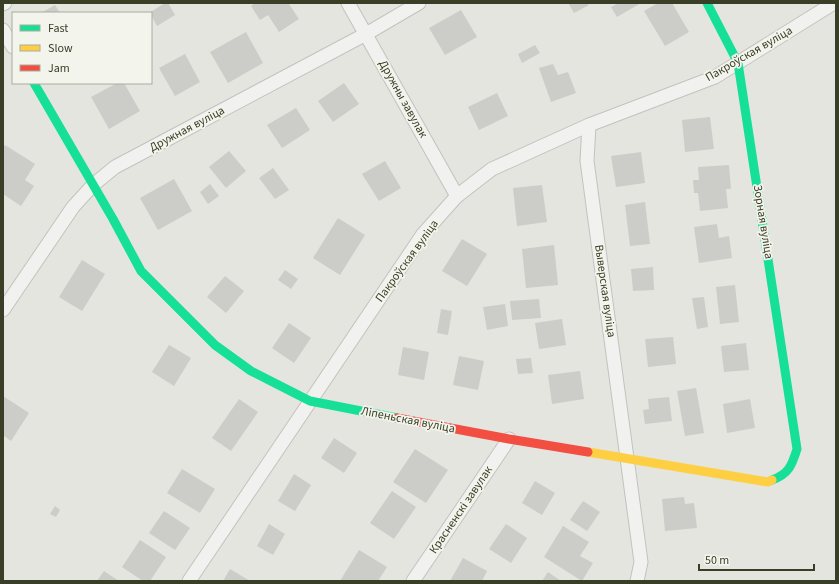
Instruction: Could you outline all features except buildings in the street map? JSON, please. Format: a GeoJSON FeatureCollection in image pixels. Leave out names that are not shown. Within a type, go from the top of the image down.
{"type":"FeatureCollection","features":[{"type":"Feature","properties":{"kind":"street","name":"Дружны завулак"},"geometry":{"type":"LineString","coordinates":[[348,3],[457,196]]}},
{"type":"Feature","properties":{"kind":"street","name":"Дружная вуліца"},"geometry":{"type":"LineString","coordinates":[[3,310],[73,207],[93,185],[115,167],[366,34],[419,3]]}},
{"type":"Feature","properties":{"kind":"street","name":"Зорная вуліца"},"geometry":{"type":"LineString","coordinates":[[706,3],[738,62],[797,449]]}},
{"type":"Feature","properties":{"kind":"street","name":"Пакроўская вуліца"},"geometry":{"type":"LineString","coordinates":[[189,581],[423,234],[457,196],[492,169],[590,125],[715,77],[834,3]]}},
{"type":"Feature","properties":{"kind":"street"},"geometry":{"type":"LineString","coordinates":[[3,30],[12,45]]}},
{"type":"Feature","properties":{"kind":"street","name":"Ліпеньская вуліца"},"geometry":{"type":"LineString","coordinates":[[35,84],[113,219],[141,271],[146,277],[216,345],[251,371],[310,401],[509,439],[768,482],[788,472],[797,449]]}},
{"type":"Feature","properties":{"kind":"street","name":"Выверская вуліца"},"geometry":{"type":"LineString","coordinates":[[590,125],[587,161],[641,562],[637,581]]}},
{"type":"Feature","properties":{"kind":"street","name":"Красненскі завулак"},"geometry":{"type":"LineString","coordinates":[[413,581],[509,439]]}},
{"type":"Feature","properties":{"kind":"traffic: fast"},"geometry":{"type":"LineString","coordinates":[[707,3],[738,63],[797,449],[786,472],[778,478],[772,480]]}},
{"type":"Feature","properties":{"kind":"traffic: fast"},"geometry":{"type":"LineString","coordinates":[[35,84],[113,219],[141,271],[215,345],[251,371],[310,401],[397,418]]}},
{"type":"Feature","properties":{"kind":"traffic: slow"},"geometry":{"type":"LineString","coordinates":[[588,452],[768,482],[772,480]]}},
{"type":"Feature","properties":{"kind":"traffic: jam"},"geometry":{"type":"LineString","coordinates":[[397,418],[588,452]]}}]}
